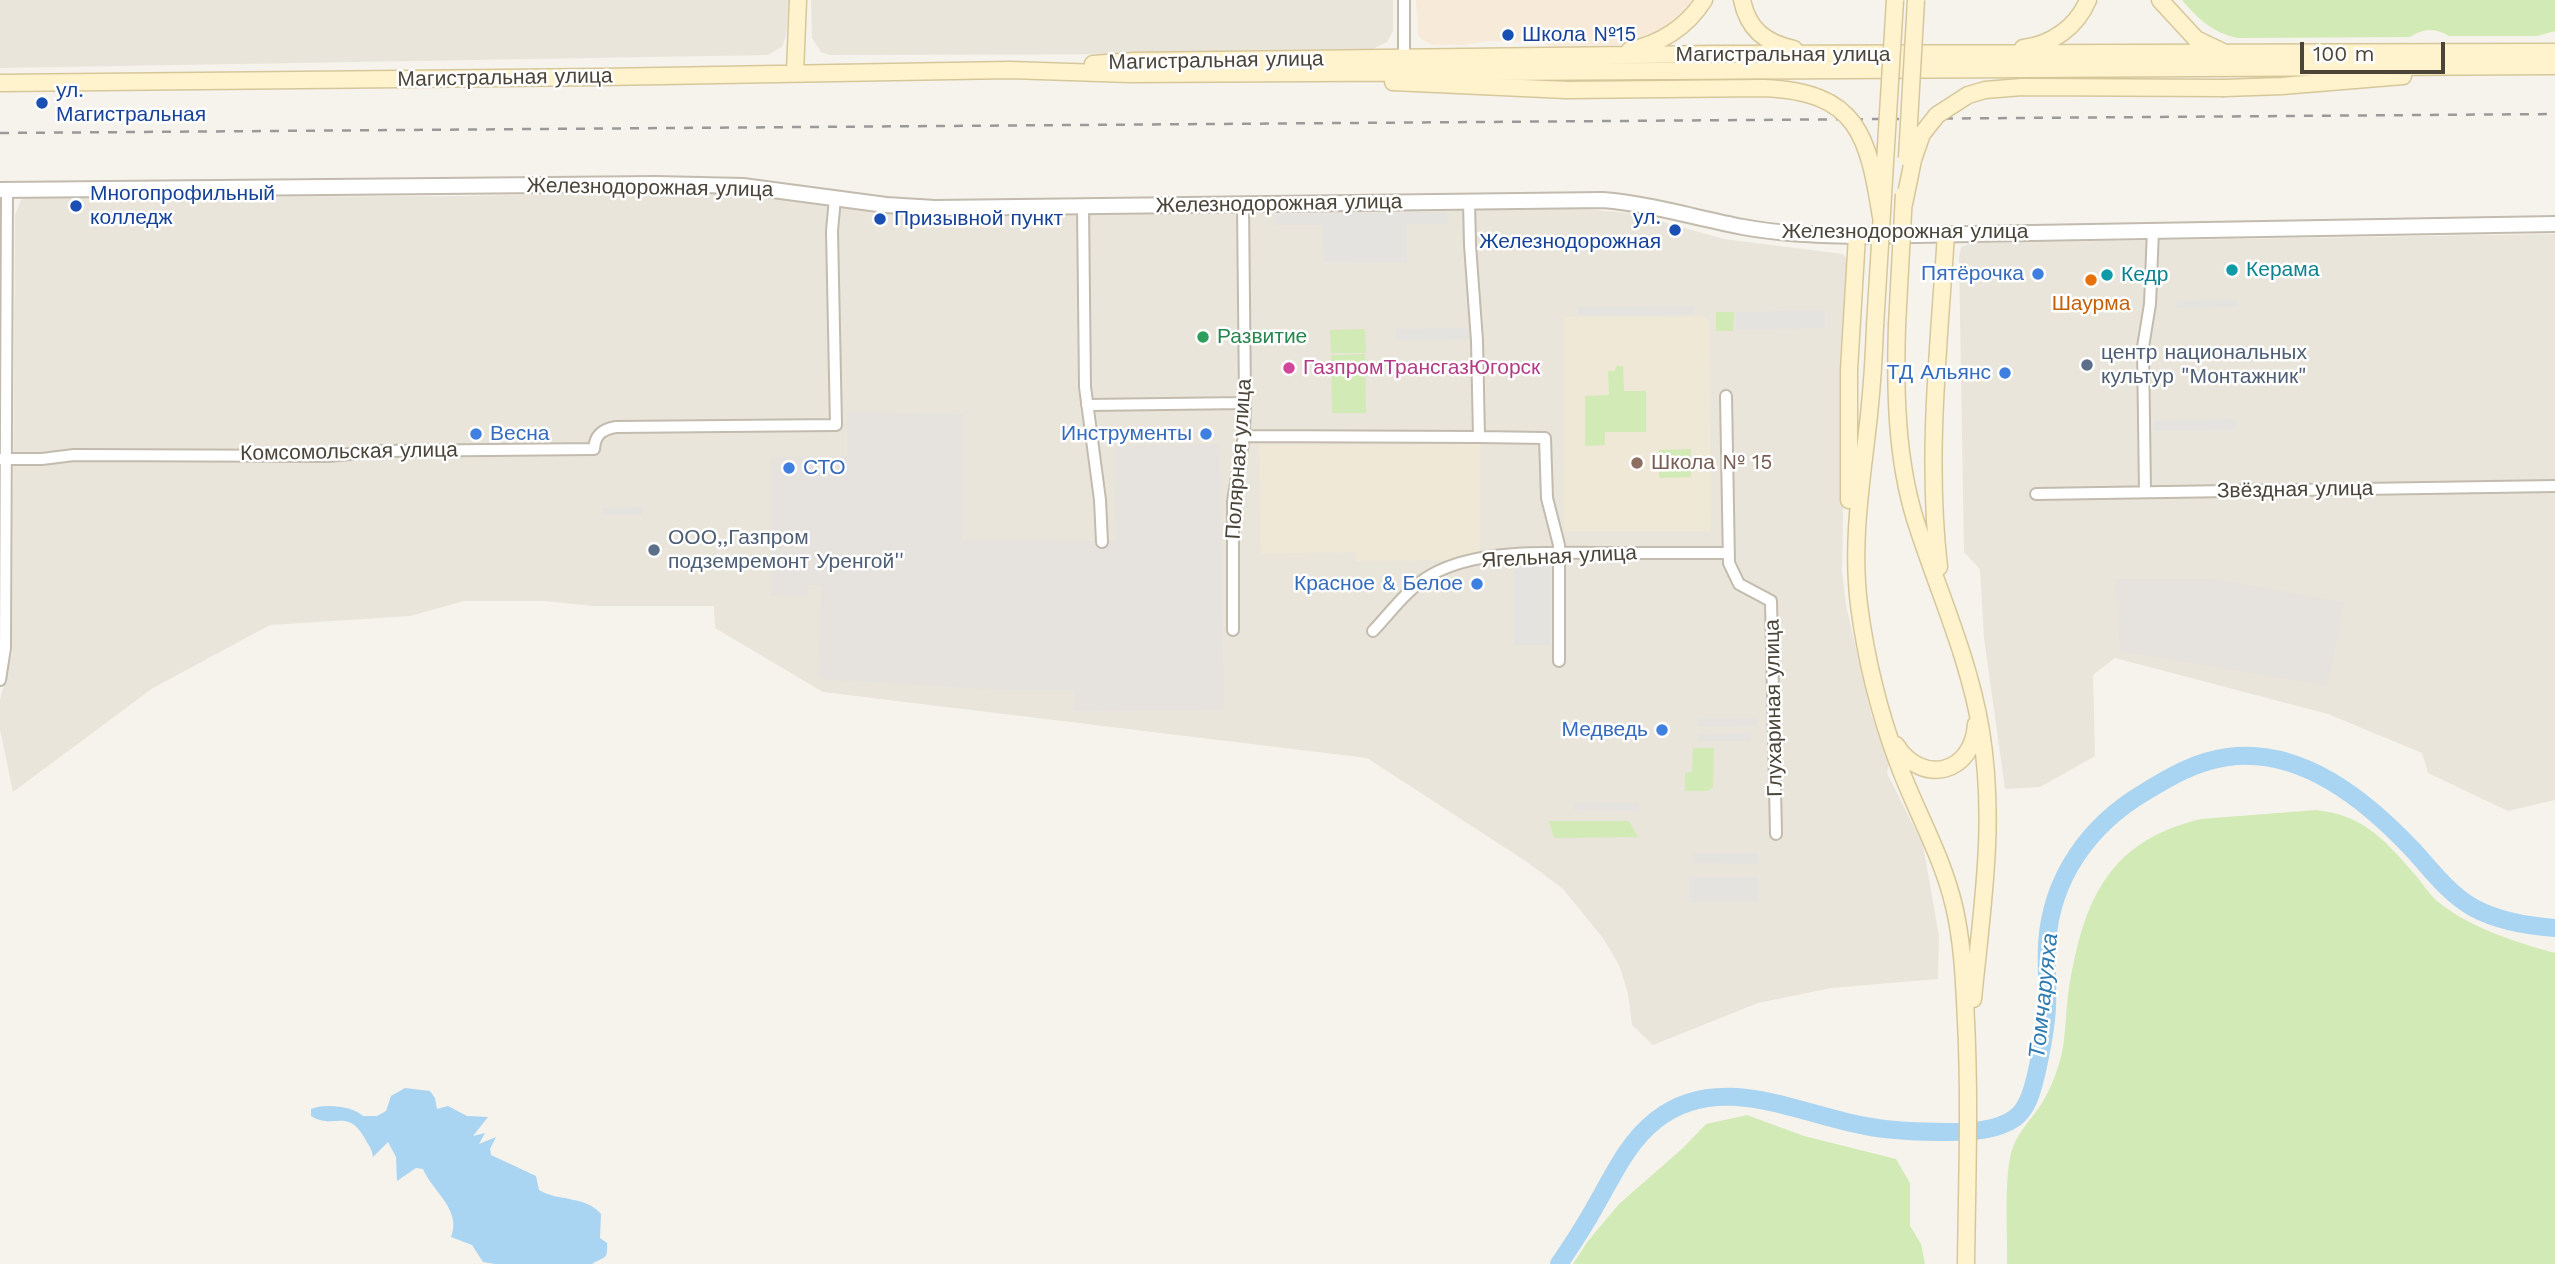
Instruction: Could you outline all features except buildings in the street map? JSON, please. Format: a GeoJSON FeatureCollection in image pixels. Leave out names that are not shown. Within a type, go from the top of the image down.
{"type":"FeatureCollection","features":[{"type":"Feature","properties":{"kind":"main road"},"geometry":{"type":"LineString","coordinates":[[795,72],[798,0]]}},
{"type":"Feature","properties":{"kind":"main road"},"geometry":{"type":"LineString","coordinates":[[1586,56],[1636,49],[1661,40],[1685,23],[1704,0]]}},
{"type":"Feature","properties":{"kind":"main road"},"geometry":{"type":"LineString","coordinates":[[1742,0],[1746,16],[1755,30],[1769,41],[1803,50],[1842,50],[1876,55]]}},
{"type":"Feature","properties":{"kind":"main road"},"geometry":{"type":"LineString","coordinates":[[1862,627],[1856,559],[1857,511],[1870,407],[1895,0]]}},
{"type":"Feature","properties":{"kind":"main road"},"geometry":{"type":"LineString","coordinates":[[1916,0],[1897,325],[1897,398],[1914,516],[1976,702],[1987,774],[1989,850],[1968,1057]]}},
{"type":"Feature","properties":{"kind":"main road"},"geometry":{"type":"LineString","coordinates":[[1934,55],[2043,44],[2071,26],[2088,0]]}},
{"type":"Feature","properties":{"kind":"main road"},"geometry":{"type":"LineString","coordinates":[[2160,0],[2196,39],[2220,51],[2237,54]]}},
{"type":"Feature","properties":{"kind":"main road","name":"Магистральная улица"},"geometry":{"type":"LineString","coordinates":[[1010,70],[1135,61],[1404,57],[2555,52]]}},
{"type":"Feature","properties":{"kind":"main road"},"geometry":{"type":"LineString","coordinates":[[1904,204],[1913,160],[1922,134],[1937,115],[1968,95],[1985,90],[2022,87],[2224,88],[2324,83],[2513,66]]}},
{"type":"Feature","properties":{"kind":"main road","name":"Магистральная улица"},"geometry":{"type":"LineString","coordinates":[[0,83],[1010,70],[1185,74],[2555,66]]}},
{"type":"Feature","properties":{"kind":"main road"},"geometry":{"type":"LineString","coordinates":[[1185,74],[1258,80],[1362,80],[1505,89],[1794,90],[1820,98],[1846,114],[1860,134],[1871,159],[1881,217]]}},
{"type":"Feature","properties":{"kind":"main road"},"geometry":{"type":"LineString","coordinates":[[1943,601],[1936,543],[1933,441],[1946,234]]}},
{"type":"Feature","properties":{"kind":"main road"},"geometry":{"type":"LineString","coordinates":[[1857,236],[1849,370],[1849,565],[1885,724],[1901,772],[1943,867],[1954,906],[1964,970],[1968,1057],[1966,1264]]}},
{"type":"Feature","properties":{"kind":"main road"},"geometry":{"type":"LineString","coordinates":[[1885,724],[1900,752],[1910,762],[1933,770],[1947,768],[1962,760],[1973,744],[1976,702]]}},
{"type":"Feature","properties":{"kind":"street"},"geometry":{"type":"LineString","coordinates":[[1404,0],[1404,57]]}},
{"type":"Feature","properties":{"kind":"street","name":"Железнодорожная улица"},"geometry":{"type":"LineString","coordinates":[[3,190],[656,184],[743,186],[886,205],[935,208],[1624,201],[1745,228],[1857,236],[2555,224]]}},
{"type":"Feature","properties":{"kind":"street"},"geometry":{"type":"LineString","coordinates":[[0,680],[5,648],[3,190]]}},
{"type":"Feature","properties":{"kind":"street","name":"Комсомольская улица"},"geometry":{"type":"LineString","coordinates":[[3,459],[42,459],[74,455],[328,456],[383,451],[594,449],[596,437],[603,430],[616,427],[836,425],[832,231],[835,198]]}},
{"type":"Feature","properties":{"kind":"street"},"geometry":{"type":"LineString","coordinates":[[1469,202],[1479,437]]}},
{"type":"Feature","properties":{"kind":"street","name":"Полярная улица"},"geometry":{"type":"LineString","coordinates":[[1233,630],[1233,501],[1244,436],[1245,403],[1243,204]]}},
{"type":"Feature","properties":{"kind":"street"},"geometry":{"type":"LineString","coordinates":[[1083,206],[1087,405],[1100,500],[1102,542]]}},
{"type":"Feature","properties":{"kind":"street"},"geometry":{"type":"LineString","coordinates":[[2145,492],[2143,347],[2150,304],[2153,230]]}},
{"type":"Feature","properties":{"kind":"street","name":"Глухариная улица"},"geometry":{"type":"LineString","coordinates":[[1726,396],[1728,553],[1731,571],[1739,584],[1771,601],[1776,834]]}},
{"type":"Feature","properties":{"kind":"street"},"geometry":{"type":"LineString","coordinates":[[1087,405],[1245,403]]}},
{"type":"Feature","properties":{"kind":"street"},"geometry":{"type":"LineString","coordinates":[[1244,436],[1545,438],[1547,498],[1559,537],[1559,662]]}},
{"type":"Feature","properties":{"kind":"street","name":"Звёздная улица"},"geometry":{"type":"LineString","coordinates":[[2036,494],[2555,485]]}},
{"type":"Feature","properties":{"kind":"street","name":"Ягельная улица"},"geometry":{"type":"LineString","coordinates":[[1373,631],[1420,582],[1448,567],[1488,558],[1560,553],[1728,553]]}},
{"type":"Feature","properties":{"kind":"shaded area"},"geometry":{"type":"Polygon","coordinates":[[[0,0],[789,0],[786,36],[782,47],[768,55],[0,68],[0,0]]]}},
{"type":"Feature","properties":{"kind":"shaded area"},"geometry":{"type":"Polygon","coordinates":[[[811,0],[1393,0],[1393,31],[1387,42],[1373,49],[1242,50],[1202,54],[830,55],[821,52],[812,38],[811,0]]]}},
{"type":"Feature","properties":{"kind":"shaded area"},"geometry":{"type":"Polygon","coordinates":[[[1416,0],[1692,0],[1679,18],[1658,33],[1639,41],[1620,45],[1551,46],[1537,42],[1487,41],[1464,45],[1432,45],[1418,34],[1416,0]]]}},
{"type":"Feature","properties":{"kind":"shaded area"},"geometry":{"type":"Polygon","coordinates":[[[664,191],[763,196],[900,213],[949,216],[1570,208],[1631,213],[1724,239],[1843,254],[1848,261],[1842,570],[1846,605],[1871,714],[1889,763],[1887,773],[1923,845],[1939,936],[1938,979],[1831,988],[1758,1003],[1653,1045],[1632,1025],[1628,993],[1619,965],[1603,938],[1563,889],[1527,862],[1367,758],[823,692],[715,628],[714,606],[593,606],[545,601],[464,601],[410,616],[270,625],[153,688],[13,792],[0,729],[0,700],[12,653],[15,215],[21,200],[30,197],[469,196],[664,191]]]}},
{"type":"Feature","properties":{"kind":"shaded area"},"geometry":{"type":"Polygon","coordinates":[[[1447,212],[1448,224],[1407,224],[1407,263],[1324,262],[1323,225],[1275,225],[1275,214],[1447,212]]]}},
{"type":"Feature","properties":{"kind":"shaded area"},"geometry":{"type":"Polygon","coordinates":[[[2555,234],[2555,800],[2508,811],[2428,773],[2422,753],[2328,714],[2115,658],[2093,675],[2095,756],[2040,787],[2005,789],[1984,638],[1980,569],[1964,552],[1961,247],[1971,243],[2555,234]]]}},
{"type":"Feature","properties":{"kind":"shaded area"},"geometry":{"type":"Polygon","coordinates":[[[2237,300],[2237,307],[2177,308],[2177,301],[2237,300]]]}},
{"type":"Feature","properties":{"kind":"shaded area"},"geometry":{"type":"Polygon","coordinates":[[[1693,306],[1693,315],[1578,315],[1578,307],[1693,306]]]}},
{"type":"Feature","properties":{"kind":"shaded area"},"geometry":{"type":"Polygon","coordinates":[[[1825,310],[1825,328],[1736,330],[1736,312],[1825,310]]]}},
{"type":"Feature","properties":{"kind":"shaded area","name":"Школа № 15"},"geometry":{"type":"Polygon","coordinates":[[[1704,316],[1709,322],[1711,531],[1564,531],[1564,317],[1704,316]]]}},
{"type":"Feature","properties":{"kind":"shaded area"},"geometry":{"type":"Polygon","coordinates":[[[1469,328],[1469,339],[1396,340],[1396,329],[1469,328]]]}},
{"type":"Feature","properties":{"kind":"shaded area"},"geometry":{"type":"Polygon","coordinates":[[[847,412],[963,414],[962,540],[1116,541],[1115,445],[1219,444],[1224,710],[1074,711],[1074,690],[1006,690],[819,679],[821,585],[808,585],[808,596],[771,596],[771,457],[847,456],[847,412]]]}},
{"type":"Feature","properties":{"kind":"shaded area"},"geometry":{"type":"Polygon","coordinates":[[[2235,419],[2235,430],[2154,431],[2154,421],[2235,419]]]}},
{"type":"Feature","properties":{"kind":"shaded area"},"geometry":{"type":"Polygon","coordinates":[[[1480,444],[1480,552],[1447,560],[1356,561],[1356,552],[1261,554],[1259,445],[1480,444]]]}},
{"type":"Feature","properties":{"kind":"shaded area"},"geometry":{"type":"Polygon","coordinates":[[[642,507],[642,515],[603,515],[603,508],[642,507]]]}},
{"type":"Feature","properties":{"kind":"shaded area"},"geometry":{"type":"Polygon","coordinates":[[[1514,566],[1550,566],[1550,645],[1514,645],[1514,566]]]}},
{"type":"Feature","properties":{"kind":"shaded area"},"geometry":{"type":"Polygon","coordinates":[[[2115,579],[2213,579],[2344,602],[2328,686],[2120,651],[2115,579]]]}},
{"type":"Feature","properties":{"kind":"shaded area"},"geometry":{"type":"Polygon","coordinates":[[[1757,718],[1757,726],[1698,727],[1698,719],[1757,718]]]}},
{"type":"Feature","properties":{"kind":"shaded area"},"geometry":{"type":"Polygon","coordinates":[[[1751,733],[1751,741],[1699,741],[1699,734],[1751,733]]]}},
{"type":"Feature","properties":{"kind":"shaded area"},"geometry":{"type":"Polygon","coordinates":[[[1574,802],[1639,803],[1639,811],[1574,810],[1574,802]]]}},
{"type":"Feature","properties":{"kind":"shaded area"},"geometry":{"type":"Polygon","coordinates":[[[1693,853],[1758,853],[1758,864],[1693,863],[1693,853]]]}},
{"type":"Feature","properties":{"kind":"shaded area"},"geometry":{"type":"Polygon","coordinates":[[[1689,877],[1758,877],[1758,902],[1689,902],[1689,877]]]}},
{"type":"Feature","properties":{"kind":"green space"},"geometry":{"type":"Polygon","coordinates":[[[2182,0],[2555,0],[2555,31],[2537,36],[2449,36],[2430,30],[2410,37],[2238,38],[2221,33],[2207,24],[2182,0]]]}},
{"type":"Feature","properties":{"kind":"green space"},"geometry":{"type":"Polygon","coordinates":[[[1716,312],[1734,312],[1733,331],[1716,331],[1716,312]]]}},
{"type":"Feature","properties":{"kind":"green space"},"geometry":{"type":"Polygon","coordinates":[[[1365,329],[1366,353],[1331,353],[1330,330],[1365,329]]]}},
{"type":"Feature","properties":{"kind":"green space"},"geometry":{"type":"Polygon","coordinates":[[[1365,354],[1366,413],[1332,413],[1331,355],[1365,354]]]}},
{"type":"Feature","properties":{"kind":"green space"},"geometry":{"type":"Polygon","coordinates":[[[1616,366],[1623,366],[1624,391],[1646,391],[1646,432],[1605,432],[1605,445],[1585,446],[1585,396],[1609,395],[1608,371],[1615,371],[1616,366]]]}},
{"type":"Feature","properties":{"kind":"green space"},"geometry":{"type":"Polygon","coordinates":[[[1691,449],[1691,477],[1659,478],[1659,450],[1691,449]]]}},
{"type":"Feature","properties":{"kind":"green space"},"geometry":{"type":"Polygon","coordinates":[[[1693,748],[1714,748],[1713,787],[1708,791],[1685,791],[1685,773],[1692,772],[1693,748]]]}},
{"type":"Feature","properties":{"kind":"green space"},"geometry":{"type":"Polygon","coordinates":[[[2316,810],[2348,818],[2373,832],[2434,898],[2450,911],[2509,939],[2555,953],[2555,1264],[2007,1264],[2007,1188],[2010,1158],[2015,1141],[2045,1099],[2052,1084],[2063,1048],[2068,995],[2081,933],[2103,882],[2120,861],[2141,844],[2168,830],[2201,819],[2316,810]]]}},
{"type":"Feature","properties":{"kind":"green space"},"geometry":{"type":"Polygon","coordinates":[[[1549,821],[1629,821],[1638,837],[1554,838],[1549,821]]]}},
{"type":"Feature","properties":{"kind":"green space"},"geometry":{"type":"Polygon","coordinates":[[[1747,1115],[1804,1136],[1896,1159],[1910,1183],[1910,1226],[1921,1244],[1925,1264],[1573,1264],[1619,1204],[1706,1124],[1747,1115]]]}},
{"type":"Feature","properties":{"kind":"water"},"geometry":{"type":"Polygon","coordinates":[[[405,1088],[430,1091],[435,1098],[437,1109],[448,1106],[467,1116],[488,1117],[473,1136],[485,1133],[479,1144],[496,1137],[490,1149],[491,1155],[536,1176],[539,1190],[580,1201],[601,1214],[600,1238],[607,1243],[604,1257],[592,1264],[483,1262],[472,1245],[451,1237],[453,1218],[450,1210],[423,1169],[416,1168],[397,1181],[396,1157],[388,1142],[373,1157],[364,1137],[352,1123],[319,1120],[311,1116],[311,1109],[331,1106],[346,1108],[363,1116],[377,1116],[386,1111],[391,1096],[405,1088]]]}},
{"type":"Feature","properties":{"kind":"waterway","name":"Томчаруяха"},"geometry":{"type":"LineString","coordinates":[[1559,1264],[1629,1149],[1656,1120],[1681,1105],[1707,1098],[1762,1100],[1871,1127],[1918,1131],[1982,1130],[2000,1126],[2015,1118],[2029,1099],[2040,1058],[2046,1016],[2050,920],[2065,876],[2090,837],[2125,805],[2175,775],[2206,762],[2228,757],[2255,756],[2282,760],[2307,769],[2331,781],[2376,814],[2449,890],[2465,903],[2503,920],[2555,928]]}},
{"type":"Feature","properties":{"kind":"railway"},"geometry":{"type":"LineString","coordinates":[[0,133],[2555,114]]}},
{"type":"Feature","properties":{"kind":"place","name":"Школа №15"},"geometry":{"type":"Point","coordinates":[1508,35]}},
{"type":"Feature","properties":{"kind":"place","name":"ул. Магистральная"},"geometry":{"type":"Point","coordinates":[42,103]}},
{"type":"Feature","properties":{"kind":"place","name":"Многопрофильный колледж"},"geometry":{"type":"Point","coordinates":[76,206]}},
{"type":"Feature","properties":{"kind":"place","name":"Призывной пункт"},"geometry":{"type":"Point","coordinates":[880,219]}},
{"type":"Feature","properties":{"kind":"place","name":"ул. Железнодорожная"},"geometry":{"type":"Point","coordinates":[1675,230]}},
{"type":"Feature","properties":{"kind":"place","name":"Керама"},"geometry":{"type":"Point","coordinates":[2232,270]}},
{"type":"Feature","properties":{"kind":"place","name":"Пятёрочка"},"geometry":{"type":"Point","coordinates":[2038,274]}},
{"type":"Feature","properties":{"kind":"place","name":"Кедр"},"geometry":{"type":"Point","coordinates":[2107,275]}},
{"type":"Feature","properties":{"kind":"place","name":"Шаурма"},"geometry":{"type":"Point","coordinates":[2091,280]}},
{"type":"Feature","properties":{"kind":"place","name":"Развитие"},"geometry":{"type":"Point","coordinates":[1203,337]}},
{"type":"Feature","properties":{"kind":"place","name":"центр национальных культур \"Монтажник\""},"geometry":{"type":"Point","coordinates":[2087,365]}},
{"type":"Feature","properties":{"kind":"place","name":"ГазпромТрансгазЮгорск"},"geometry":{"type":"Point","coordinates":[1289,368]}},
{"type":"Feature","properties":{"kind":"place","name":"ТД Альянс"},"geometry":{"type":"Point","coordinates":[2005,373]}},
{"type":"Feature","properties":{"kind":"place","name":"Весна"},"geometry":{"type":"Point","coordinates":[476,434]}},
{"type":"Feature","properties":{"kind":"place","name":"Инструменты"},"geometry":{"type":"Point","coordinates":[1206,434]}},
{"type":"Feature","properties":{"kind":"place","name":"Школа № 15"},"geometry":{"type":"Point","coordinates":[1637,463]}},
{"type":"Feature","properties":{"kind":"place","name":"СТО"},"geometry":{"type":"Point","coordinates":[789,468]}},
{"type":"Feature","properties":{"kind":"place","name":"ООО,,Газпром подземремонт Уренгой''"},"geometry":{"type":"Point","coordinates":[654,550]}},
{"type":"Feature","properties":{"kind":"place","name":"Красное & Белое"},"geometry":{"type":"Point","coordinates":[1477,584]}},
{"type":"Feature","properties":{"kind":"place","name":"Медведь"},"geometry":{"type":"Point","coordinates":[1662,730]}}]}
